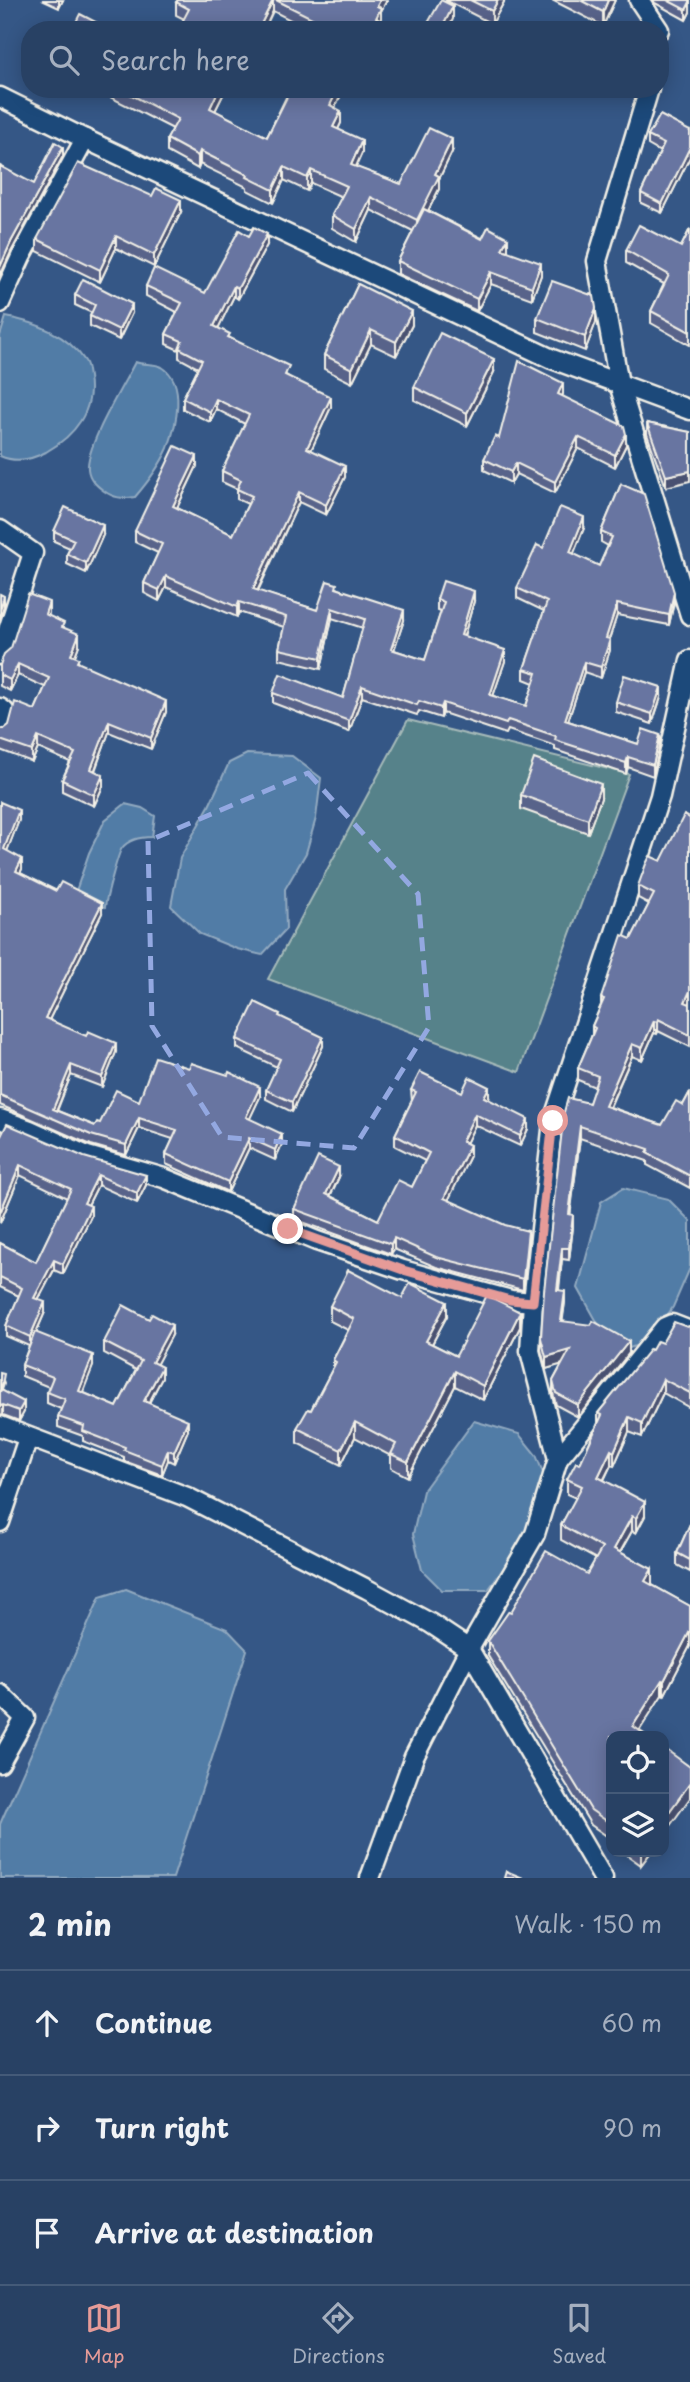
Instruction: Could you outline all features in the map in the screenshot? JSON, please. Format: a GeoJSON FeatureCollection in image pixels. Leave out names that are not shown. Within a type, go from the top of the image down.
{"type":"FeatureCollection","features":[{"type":"Feature","properties":{"kind":"street"},"geometry":{"type":"LineString","coordinates":[[639,0],[653,21]]}},
{"type":"Feature","properties":{"kind":"street"},"geometry":{"type":"LineString","coordinates":[[0,97],[552,359],[690,410]]}},
{"type":"Feature","properties":{"kind":"street"},"geometry":{"type":"LineString","coordinates":[[646,98],[597,261],[619,384],[690,615]]}},
{"type":"Feature","properties":{"kind":"street"},"geometry":{"type":"LineString","coordinates":[[0,303],[21,257],[85,139]]}},
{"type":"Feature","properties":{"kind":"street"},"geometry":{"type":"LineString","coordinates":[[0,530],[33,553],[0,655]]}},
{"type":"Feature","properties":{"kind":"street"},"geometry":{"type":"LineString","coordinates":[[558,1460],[530,1351],[553,1121],[660,796],[690,660]]}},
{"type":"Feature","properties":{"kind":"street"},"geometry":{"type":"LineString","coordinates":[[0,708],[4,711],[0,729]]}},
{"type":"Feature","properties":{"kind":"street"},"geometry":{"type":"LineString","coordinates":[[0,1119],[87,1156],[164,1178],[317,1241],[403,1270],[510,1300],[533,1302]]}},
{"type":"Feature","properties":{"kind":"street"},"geometry":{"type":"LineString","coordinates":[[370,1878],[414,1757],[469,1649],[535,1534],[558,1460],[664,1327],[672,1324],[690,1331]]}},
{"type":"Feature","properties":{"kind":"street"},"geometry":{"type":"LineString","coordinates":[[0,1426],[187,1497],[367,1588],[430,1623],[469,1649],[603,1878]]}},
{"type":"Feature","properties":{"kind":"street"},"geometry":{"type":"LineString","coordinates":[[0,1522],[28,1437]]}},
{"type":"Feature","properties":{"kind":"street"},"geometry":{"type":"LineString","coordinates":[[0,1693],[25,1718],[0,1763]]}},
{"type":"Feature","properties":{"kind":"highlighted area"},"geometry":{"type":"Polygon","coordinates":[[[308,773],[418,894],[429,1027],[354,1148],[222,1137],[152,1026],[148,841],[308,773]]]}},
{"type":"Feature","properties":{"kind":"green space"},"geometry":{"type":"Polygon","coordinates":[[[408,720],[629,774],[519,1072],[268,979],[408,720]]]}},
{"type":"Feature","properties":{"kind":"water"},"geometry":{"type":"Polygon","coordinates":[[[6,317],[40,326],[70,344],[85,361],[89,377],[89,401],[73,430],[46,452],[23,460],[0,456],[0,336],[6,317]]]}},
{"type":"Feature","properties":{"kind":"water"},"geometry":{"type":"Polygon","coordinates":[[[135,362],[162,367],[170,374],[177,393],[176,417],[168,448],[149,480],[135,497],[122,498],[108,493],[93,481],[88,469],[89,458],[99,431],[135,362]]]}},
{"type":"Feature","properties":{"kind":"water"},"geometry":{"type":"Polygon","coordinates":[[[247,754],[292,756],[321,778],[316,818],[306,853],[285,889],[286,929],[262,955],[237,949],[200,934],[171,906],[180,858],[229,763],[247,754]]]}},
{"type":"Feature","properties":{"kind":"water"},"geometry":{"type":"Polygon","coordinates":[[[125,804],[142,808],[155,816],[152,837],[135,839],[122,848],[105,907],[96,905],[75,894],[89,853],[105,820],[125,804]]]}},
{"type":"Feature","properties":{"kind":"water"},"geometry":{"type":"Polygon","coordinates":[[[623,1188],[668,1199],[690,1221],[690,1268],[673,1307],[649,1341],[627,1349],[605,1336],[578,1288],[601,1202],[623,1188]]]}},
{"type":"Feature","properties":{"kind":"water"},"geometry":{"type":"Polygon","coordinates":[[[474,1421],[519,1434],[536,1455],[545,1478],[527,1536],[488,1590],[442,1590],[422,1570],[413,1534],[423,1491],[474,1421]]]}},
{"type":"Feature","properties":{"kind":"water"},"geometry":{"type":"Polygon","coordinates":[[[126,1589],[227,1629],[247,1650],[173,1878],[0,1878],[0,1824],[100,1597],[126,1589]]]}},
{"type":"Feature","properties":{"kind":"building"},"geometry":{"type":"Polygon","coordinates":[[[273,0],[262,21],[183,21],[189,9],[176,2],[273,0]]]}},
{"type":"Feature","properties":{"kind":"building"},"geometry":{"type":"Polygon","coordinates":[[[276,0],[380,0],[377,6],[381,8],[376,18],[382,21],[318,21],[276,0]]]}},
{"type":"Feature","properties":{"kind":"building"},"geometry":{"type":"Polygon","coordinates":[[[441,0],[453,6],[446,21],[429,21],[441,0]]]}},
{"type":"Feature","properties":{"kind":"building"},"geometry":{"type":"Polygon","coordinates":[[[470,0],[498,0],[492,11],[470,0]]]}},
{"type":"Feature","properties":{"kind":"building"},"geometry":{"type":"Polygon","coordinates":[[[580,0],[608,0],[603,12],[580,0]]]}},
{"type":"Feature","properties":{"kind":"building"},"geometry":{"type":"Polygon","coordinates":[[[667,0],[690,0],[690,2],[686,10],[667,0]]]}},
{"type":"Feature","properties":{"kind":"building"},"geometry":{"type":"Polygon","coordinates":[[[80,14],[94,21],[76,21],[80,14]]]}},
{"type":"Feature","properties":{"kind":"building"},"geometry":{"type":"Polygon","coordinates":[[[137,98],[215,98],[210,108],[267,137],[286,98],[334,98],[330,105],[341,111],[333,127],[362,140],[351,165],[401,184],[429,128],[452,139],[435,174],[439,176],[417,220],[371,197],[356,229],[332,215],[347,186],[311,170],[307,178],[284,167],[273,190],[200,151],[198,156],[167,139],[178,119],[137,98]]]}},
{"type":"Feature","properties":{"kind":"building"},"geometry":{"type":"Polygon","coordinates":[[[660,115],[690,131],[690,147],[662,204],[641,193],[664,144],[648,136],[660,115]]]}},
{"type":"Feature","properties":{"kind":"building"},"geometry":{"type":"Polygon","coordinates":[[[55,142],[63,147],[0,267],[0,166],[34,184],[55,142]]]}},
{"type":"Feature","properties":{"kind":"building"},"geometry":{"type":"Polygon","coordinates":[[[78,163],[152,196],[156,188],[181,200],[154,255],[116,236],[100,270],[37,239],[78,163]]]}},
{"type":"Feature","properties":{"kind":"building"},"geometry":{"type":"Polygon","coordinates":[[[424,209],[482,239],[488,227],[508,238],[502,249],[541,263],[532,287],[491,272],[477,299],[398,261],[424,209]]]}},
{"type":"Feature","properties":{"kind":"building"},"geometry":{"type":"Polygon","coordinates":[[[639,225],[681,247],[690,229],[690,332],[651,311],[669,275],[626,250],[639,225]]]}},
{"type":"Feature","properties":{"kind":"building"},"geometry":{"type":"Polygon","coordinates":[[[254,227],[267,234],[238,288],[234,286],[214,326],[230,334],[228,337],[289,366],[285,375],[331,397],[307,448],[345,466],[326,505],[299,492],[253,589],[317,610],[327,581],[337,584],[336,588],[404,610],[391,649],[425,660],[444,602],[437,599],[443,581],[474,591],[461,635],[505,650],[490,695],[526,706],[537,673],[524,669],[547,602],[517,588],[537,545],[543,548],[560,507],[584,517],[570,552],[599,566],[612,537],[601,532],[621,484],[644,494],[674,592],[669,615],[617,604],[606,638],[610,639],[601,667],[584,662],[565,720],[638,744],[643,729],[660,735],[653,765],[628,757],[626,763],[555,740],[556,736],[508,720],[506,724],[443,703],[441,708],[419,701],[417,705],[362,686],[349,721],[273,693],[280,674],[343,698],[365,619],[332,608],[321,658],[279,649],[286,617],[239,602],[237,607],[166,576],[159,590],[144,583],[162,544],[135,531],[175,446],[197,456],[173,506],[233,535],[252,496],[237,489],[241,480],[222,471],[249,415],[216,399],[210,412],[183,398],[202,360],[179,348],[182,341],[166,334],[182,303],[146,286],[154,268],[205,293],[239,230],[249,236],[254,227]]]}},
{"type":"Feature","properties":{"kind":"building"},"geometry":{"type":"Polygon","coordinates":[[[83,279],[132,304],[119,330],[90,316],[95,305],[75,295],[83,279]]]}},
{"type":"Feature","properties":{"kind":"building"},"geometry":{"type":"Polygon","coordinates":[[[552,281],[594,296],[596,308],[585,337],[537,318],[552,281]]]}},
{"type":"Feature","properties":{"kind":"building"},"geometry":{"type":"Polygon","coordinates":[[[358,284],[412,311],[396,342],[371,330],[352,369],[324,355],[358,284]]]}},
{"type":"Feature","properties":{"kind":"building"},"geometry":{"type":"Polygon","coordinates":[[[440,333],[494,359],[467,413],[414,387],[440,333]]]}},
{"type":"Feature","properties":{"kind":"building"},"geometry":{"type":"Polygon","coordinates":[[[519,361],[563,383],[558,394],[624,426],[626,434],[615,455],[578,437],[555,482],[516,463],[511,472],[484,459],[495,436],[499,438],[519,361]]]}},
{"type":"Feature","properties":{"kind":"building"},"geometry":{"type":"Polygon","coordinates":[[[647,423],[690,432],[690,471],[666,476],[647,423]]]}},
{"type":"Feature","properties":{"kind":"building"},"geometry":{"type":"Polygon","coordinates":[[[65,507],[103,525],[86,563],[67,554],[74,540],[54,531],[65,507]]]}},
{"type":"Feature","properties":{"kind":"building"},"geometry":{"type":"Polygon","coordinates":[[[0,594],[4,596],[0,610],[0,594]]]}},
{"type":"Feature","properties":{"kind":"building"},"geometry":{"type":"Polygon","coordinates":[[[28,594],[49,602],[45,614],[64,623],[62,627],[79,634],[71,655],[79,658],[77,662],[166,701],[151,738],[109,721],[91,769],[103,775],[94,795],[62,780],[75,753],[38,737],[32,751],[0,740],[0,729],[9,725],[15,702],[35,710],[49,678],[18,664],[10,680],[0,675],[0,665],[4,654],[11,648],[28,594]]]}},
{"type":"Feature","properties":{"kind":"building"},"geometry":{"type":"Polygon","coordinates":[[[624,675],[661,687],[652,714],[616,702],[624,675]]]}},
{"type":"Feature","properties":{"kind":"building"},"geometry":{"type":"Polygon","coordinates":[[[534,759],[601,784],[588,819],[521,795],[534,759]]]}},
{"type":"Feature","properties":{"kind":"building"},"geometry":{"type":"Polygon","coordinates":[[[0,802],[19,810],[4,849],[22,859],[16,871],[56,891],[61,882],[102,903],[45,1018],[86,1036],[88,1031],[116,1043],[102,1077],[71,1065],[53,1109],[95,1126],[97,1122],[100,1123],[116,1090],[139,1101],[155,1057],[189,1068],[191,1063],[228,1075],[229,1072],[260,1087],[246,1117],[282,1134],[275,1150],[249,1138],[228,1182],[166,1154],[177,1130],[139,1118],[126,1145],[91,1135],[0,1095],[0,802]]]}},
{"type":"Feature","properties":{"kind":"building"},"geometry":{"type":"Polygon","coordinates":[[[684,815],[690,818],[690,991],[685,1002],[690,1004],[690,1035],[658,1019],[657,1022],[654,1021],[642,1048],[632,1044],[605,1106],[662,1125],[676,1101],[683,1105],[690,1092],[690,1176],[647,1153],[649,1149],[580,1126],[569,1214],[573,1215],[569,1248],[562,1248],[557,1290],[565,1291],[561,1321],[591,1325],[593,1321],[629,1341],[578,1405],[556,1393],[553,1381],[570,1350],[546,1357],[541,1338],[564,1112],[568,1098],[589,1103],[598,1076],[578,1068],[595,1028],[592,1026],[604,999],[601,998],[622,935],[631,939],[654,894],[638,886],[646,864],[650,856],[661,861],[684,815]]]}},
{"type":"Feature","properties":{"kind":"building"},"geometry":{"type":"Polygon","coordinates":[[[255,1002],[323,1037],[292,1102],[266,1090],[280,1059],[237,1039],[255,1002]]]}},
{"type":"Feature","properties":{"kind":"building"},"geometry":{"type":"Polygon","coordinates":[[[420,1072],[462,1092],[469,1077],[489,1087],[484,1097],[528,1119],[520,1136],[475,1114],[462,1141],[470,1145],[444,1198],[505,1225],[528,1231],[523,1279],[436,1257],[394,1238],[391,1244],[294,1209],[318,1157],[339,1167],[326,1194],[378,1220],[398,1180],[412,1187],[429,1153],[395,1135],[416,1092],[411,1090],[420,1072]]]}},
{"type":"Feature","properties":{"kind":"building"},"geometry":{"type":"Polygon","coordinates":[[[7,1124],[84,1157],[146,1175],[137,1193],[98,1175],[84,1203],[91,1206],[63,1264],[54,1260],[34,1298],[45,1302],[30,1337],[6,1326],[22,1288],[0,1277],[0,1243],[36,1262],[71,1189],[20,1165],[0,1213],[0,1138],[7,1124]]]}},
{"type":"Feature","properties":{"kind":"building"},"geometry":{"type":"Polygon","coordinates":[[[348,1270],[402,1298],[410,1283],[447,1302],[426,1341],[456,1356],[487,1295],[520,1312],[483,1386],[455,1371],[408,1462],[391,1454],[396,1444],[355,1422],[341,1450],[297,1428],[308,1409],[311,1410],[354,1319],[330,1306],[348,1270]]]}},
{"type":"Feature","properties":{"kind":"building"},"geometry":{"type":"Polygon","coordinates":[[[123,1305],[149,1319],[152,1314],[172,1325],[152,1362],[162,1367],[144,1401],[188,1420],[174,1452],[168,1450],[162,1465],[83,1431],[84,1426],[58,1417],[65,1399],[47,1392],[53,1377],[22,1365],[35,1332],[93,1355],[79,1391],[117,1407],[141,1361],[104,1342],[123,1305]]]}},
{"type":"Feature","properties":{"kind":"building"},"geometry":{"type":"Polygon","coordinates":[[[674,1322],[690,1326],[690,1393],[663,1379],[642,1423],[629,1417],[614,1452],[611,1450],[598,1477],[645,1502],[636,1518],[632,1516],[614,1549],[652,1569],[645,1581],[690,1606],[690,1631],[664,1681],[662,1680],[633,1726],[640,1731],[606,1731],[606,1820],[591,1810],[488,1641],[509,1611],[511,1612],[546,1551],[587,1574],[602,1548],[561,1525],[582,1486],[567,1479],[576,1462],[580,1464],[602,1415],[598,1413],[657,1341],[662,1343],[674,1322]]]}},
{"type":"Feature","properties":{"kind":"building"},"geometry":{"type":"Polygon","coordinates":[[[0,1373],[4,1374],[1,1390],[24,1402],[19,1411],[0,1406],[0,1373]]]}},
{"type":"Feature","properties":{"kind":"building"},"geometry":{"type":"Polygon","coordinates":[[[690,1524],[690,1560],[677,1553],[690,1524]]]}},
{"type":"Feature","properties":{"kind":"building"},"geometry":{"type":"Polygon","coordinates":[[[669,1752],[690,1767],[690,1783],[669,1812],[669,1752]]]}},
{"type":"Feature","properties":{"kind":"building"},"geometry":{"type":"Polygon","coordinates":[[[506,1871],[523,1878],[504,1878],[506,1871]]]}},
{"type":"Feature","properties":{"kind":"route"},"geometry":{"type":"LineString","coordinates":[[288,1229],[403,1270],[510,1300],[533,1302],[553,1121]]}}]}
